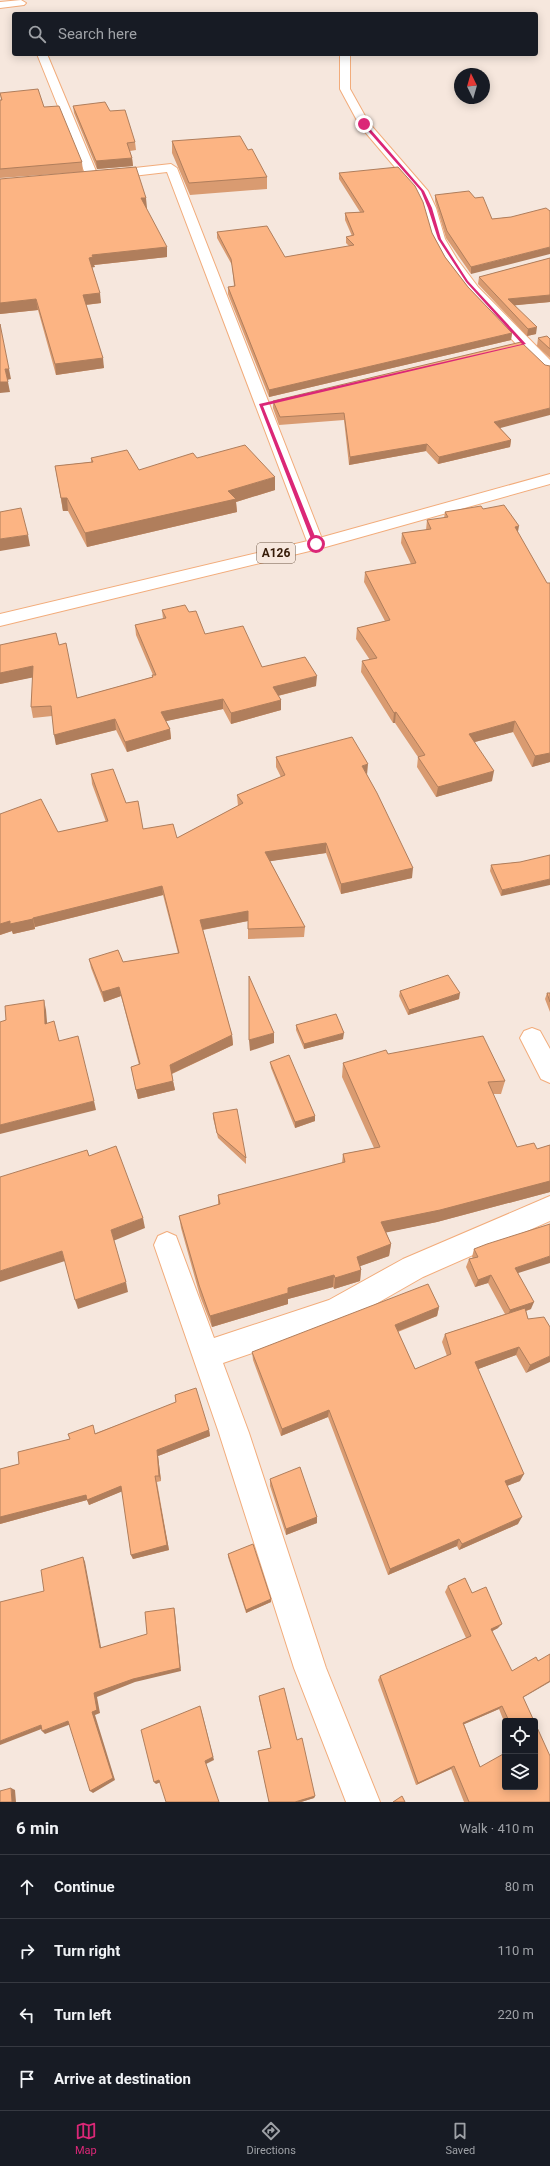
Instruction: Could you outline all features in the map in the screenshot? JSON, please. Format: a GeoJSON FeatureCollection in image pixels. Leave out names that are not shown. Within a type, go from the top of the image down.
{"type":"FeatureCollection","features":[{"type":"Feature","properties":{"kind":"main road"},"geometry":{"type":"LineString","coordinates":[[0,4],[20,1],[25,12]]}},
{"type":"Feature","properties":{"kind":"main road"},"geometry":{"type":"LineString","coordinates":[[43,56],[92,176]]}},
{"type":"Feature","properties":{"kind":"main road"},"geometry":{"type":"LineString","coordinates":[[345,56],[345,89],[364,124],[422,191],[430,208],[439,239],[467,281],[531,342],[550,368]]}},
{"type":"Feature","properties":{"kind":"main road"},"geometry":{"type":"LineString","coordinates":[[77,178],[171,168],[261,405],[316,544]]}},
{"type":"Feature","properties":{"kind":"main road"},"geometry":{"type":"LineString","coordinates":[[467,281],[482,277]]}},
{"type":"Feature","properties":{"kind":"main road"},"geometry":{"type":"LineString","coordinates":[[509,348],[531,342]]}},
{"type":"Feature","properties":{"kind":"main road"},"geometry":{"type":"LineString","coordinates":[[261,405],[276,401]]}},
{"type":"Feature","properties":{"kind":"main road","name":"A126"},"geometry":{"type":"LineString","coordinates":[[0,620],[316,544],[550,480]]}},
{"type":"Feature","properties":{"kind":"main road"},"geometry":{"type":"LineString","coordinates":[[532,1038],[550,1072]]}},
{"type":"Feature","properties":{"kind":"main road"},"geometry":{"type":"LineString","coordinates":[[206,1355],[336,1311],[413,1268],[550,1208]]}},
{"type":"Feature","properties":{"kind":"main road"},"geometry":{"type":"LineString","coordinates":[[167,1245],[234,1433],[310,1668],[363,1802]]}},
{"type":"Feature","properties":{"kind":"building"},"geometry":{"type":"Polygon","coordinates":[[[38,89],[44,107],[59,106],[82,162],[0,169],[0,100],[2,100],[0,93],[38,89]]]}},
{"type":"Feature","properties":{"kind":"building"},"geometry":{"type":"Polygon","coordinates":[[[105,102],[110,111],[125,110],[135,142],[127,143],[132,158],[96,161],[73,106],[105,102]]]}},
{"type":"Feature","properties":{"kind":"building"},"geometry":{"type":"Polygon","coordinates":[[[240,136],[248,150],[252,149],[267,177],[189,183],[172,141],[240,136]]]}},
{"type":"Feature","properties":{"kind":"building"},"geometry":{"type":"Polygon","coordinates":[[[136,167],[146,198],[141,198],[167,247],[92,255],[93,257],[89,258],[100,293],[83,295],[103,358],[55,364],[36,299],[0,303],[0,179],[136,167]]]}},
{"type":"Feature","properties":{"kind":"building"},"geometry":{"type":"Polygon","coordinates":[[[398,167],[415,186],[423,202],[432,233],[445,257],[468,287],[512,333],[269,390],[228,287],[235,286],[231,259],[217,232],[267,226],[285,257],[354,245],[346,237],[354,235],[345,213],[364,212],[339,173],[398,167]]]}},
{"type":"Feature","properties":{"kind":"building"},"geometry":{"type":"Polygon","coordinates":[[[469,191],[475,198],[483,197],[492,219],[511,217],[546,208],[550,211],[550,247],[471,267],[447,231],[435,195],[469,191]]]}},
{"type":"Feature","properties":{"kind":"building"},"geometry":{"type":"Polygon","coordinates":[[[550,258],[550,295],[508,299],[537,327],[528,329],[479,277],[550,258]]]}},
{"type":"Feature","properties":{"kind":"building"},"geometry":{"type":"Polygon","coordinates":[[[0,324],[9,369],[5,369],[8,382],[0,382],[0,324]]]}},
{"type":"Feature","properties":{"kind":"building"},"geometry":{"type":"Polygon","coordinates":[[[547,336],[550,339],[550,349],[538,338],[547,336]]]}},
{"type":"Feature","properties":{"kind":"building"},"geometry":{"type":"Polygon","coordinates":[[[521,342],[545,365],[550,366],[550,408],[494,422],[511,440],[439,457],[427,444],[350,457],[344,413],[280,417],[273,401],[521,342]]]}},
{"type":"Feature","properties":{"kind":"building"},"geometry":{"type":"Polygon","coordinates":[[[245,445],[275,477],[228,491],[236,499],[85,533],[67,498],[61,498],[55,466],[93,462],[91,458],[127,450],[139,470],[193,453],[197,458],[245,445]]]}},
{"type":"Feature","properties":{"kind":"building"},"geometry":{"type":"Polygon","coordinates":[[[504,505],[519,526],[515,527],[547,583],[550,583],[550,753],[535,756],[515,721],[469,734],[494,771],[438,787],[418,757],[425,755],[396,712],[394,713],[362,661],[377,658],[357,628],[390,620],[365,572],[416,563],[402,533],[431,529],[427,520],[448,517],[445,512],[481,506],[483,509],[504,505]]]}},
{"type":"Feature","properties":{"kind":"building"},"geometry":{"type":"Polygon","coordinates":[[[21,508],[28,535],[0,539],[0,512],[21,508]]]}},
{"type":"Feature","properties":{"kind":"building"},"geometry":{"type":"Polygon","coordinates":[[[185,605],[189,612],[196,611],[205,634],[243,626],[262,667],[305,657],[317,676],[273,687],[281,700],[231,713],[223,699],[161,712],[170,729],[125,742],[115,719],[54,735],[51,706],[31,707],[33,666],[0,673],[0,645],[56,633],[59,645],[66,643],[77,698],[153,677],[152,675],[156,675],[135,625],[166,618],[162,610],[185,605]]]}},
{"type":"Feature","properties":{"kind":"building"},"geometry":{"type":"Polygon","coordinates":[[[352,737],[368,764],[362,766],[377,793],[413,868],[341,884],[326,843],[265,852],[305,927],[248,929],[248,911],[200,920],[232,1035],[170,1065],[173,1081],[136,1090],[131,1067],[140,1064],[119,987],[102,992],[89,959],[118,950],[123,962],[179,953],[162,886],[33,919],[10,924],[10,921],[0,924],[0,814],[41,799],[58,832],[108,821],[91,774],[113,769],[126,803],[138,801],[143,829],[173,824],[177,838],[243,803],[237,795],[285,775],[276,757],[352,737]]]}},
{"type":"Feature","properties":{"kind":"building"},"geometry":{"type":"Polygon","coordinates":[[[550,855],[550,879],[502,890],[491,865],[520,862],[550,855]]]}},
{"type":"Feature","properties":{"kind":"building"},"geometry":{"type":"Polygon","coordinates":[[[448,975],[460,993],[409,1010],[400,991],[448,975]]]}},
{"type":"Feature","properties":{"kind":"building"},"geometry":{"type":"Polygon","coordinates":[[[249,976],[274,1033],[249,1040],[249,976]]]}},
{"type":"Feature","properties":{"kind":"building"},"geometry":{"type":"Polygon","coordinates":[[[547,993],[550,993],[550,1002],[547,993]]]}},
{"type":"Feature","properties":{"kind":"building"},"geometry":{"type":"Polygon","coordinates":[[[44,1000],[45,1024],[54,1021],[59,1041],[78,1036],[94,1101],[0,1125],[0,1022],[6,1020],[5,1006],[44,1000]]]}},
{"type":"Feature","properties":{"kind":"building"},"geometry":{"type":"Polygon","coordinates":[[[336,1014],[344,1033],[304,1044],[296,1025],[336,1014]]]}},
{"type":"Feature","properties":{"kind":"building"},"geometry":{"type":"Polygon","coordinates":[[[483,1036],[505,1081],[488,1082],[517,1147],[534,1143],[537,1149],[550,1145],[550,1181],[440,1210],[381,1222],[391,1244],[357,1257],[361,1270],[335,1278],[334,1275],[288,1288],[288,1293],[210,1316],[199,1285],[179,1216],[220,1204],[218,1195],[345,1162],[343,1154],[380,1147],[343,1063],[386,1050],[388,1054],[483,1036]]]}},
{"type":"Feature","properties":{"kind":"building"},"geometry":{"type":"Polygon","coordinates":[[[289,1055],[315,1116],[295,1122],[270,1062],[289,1055]]]}},
{"type":"Feature","properties":{"kind":"building"},"geometry":{"type":"Polygon","coordinates":[[[237,1109],[246,1158],[217,1133],[213,1113],[237,1109]]]}},
{"type":"Feature","properties":{"kind":"building"},"geometry":{"type":"Polygon","coordinates":[[[116,1146],[143,1218],[111,1230],[126,1282],[75,1300],[62,1251],[0,1271],[0,1177],[87,1150],[89,1156],[116,1146]]]}},
{"type":"Feature","properties":{"kind":"building"},"geometry":{"type":"Polygon","coordinates":[[[550,1224],[550,1256],[515,1268],[534,1302],[510,1310],[491,1275],[478,1280],[469,1259],[478,1257],[474,1249],[550,1224]]]}},
{"type":"Feature","properties":{"kind":"building"},"geometry":{"type":"Polygon","coordinates":[[[428,1284],[439,1307],[395,1325],[415,1369],[451,1354],[445,1334],[525,1308],[528,1319],[544,1317],[550,1327],[550,1356],[530,1365],[519,1347],[475,1362],[524,1474],[505,1481],[522,1517],[462,1544],[459,1539],[390,1569],[329,1410],[282,1429],[252,1352],[428,1284]]]}},
{"type":"Feature","properties":{"kind":"building"},"geometry":{"type":"Polygon","coordinates":[[[196,1388],[209,1430],[157,1450],[159,1476],[155,1476],[167,1545],[131,1555],[121,1486],[87,1500],[86,1495],[0,1517],[0,1469],[19,1464],[18,1452],[70,1439],[68,1434],[93,1425],[95,1434],[176,1402],[175,1395],[196,1388]]]}},
{"type":"Feature","properties":{"kind":"building"},"geometry":{"type":"Polygon","coordinates":[[[300,1467],[317,1517],[286,1529],[270,1479],[300,1467]]]}},
{"type":"Feature","properties":{"kind":"building"},"geometry":{"type":"Polygon","coordinates":[[[253,1544],[271,1599],[246,1610],[228,1554],[253,1544]]]}},
{"type":"Feature","properties":{"kind":"building"},"geometry":{"type":"Polygon","coordinates":[[[83,1557],[100,1648],[147,1634],[145,1612],[174,1608],[180,1668],[133,1679],[94,1693],[97,1710],[92,1712],[113,1778],[90,1791],[68,1721],[42,1731],[41,1725],[0,1741],[0,1602],[44,1591],[41,1570],[83,1557]]]}},
{"type":"Feature","properties":{"kind":"building"},"geometry":{"type":"Polygon","coordinates":[[[465,1578],[472,1593],[486,1587],[502,1624],[491,1629],[512,1671],[536,1657],[538,1661],[550,1654],[550,1681],[523,1697],[533,1718],[508,1718],[502,1706],[463,1723],[480,1767],[502,1755],[502,1790],[538,1790],[538,1730],[550,1756],[550,1802],[469,1802],[454,1766],[418,1783],[380,1676],[471,1636],[448,1586],[465,1578]]]}},
{"type":"Feature","properties":{"kind":"building"},"geometry":{"type":"Polygon","coordinates":[[[284,1688],[297,1740],[302,1738],[315,1796],[295,1802],[269,1802],[258,1751],[271,1748],[259,1696],[284,1688]]]}},
{"type":"Feature","properties":{"kind":"building"},"geometry":{"type":"Polygon","coordinates":[[[200,1706],[213,1757],[205,1761],[219,1802],[166,1802],[159,1780],[154,1782],[141,1730],[200,1706]]]}},
{"type":"Feature","properties":{"kind":"building"},"geometry":{"type":"Polygon","coordinates":[[[11,1788],[12,1802],[0,1802],[0,1791],[11,1788]]]}},
{"type":"Feature","properties":{"kind":"building"},"geometry":{"type":"Polygon","coordinates":[[[402,1796],[405,1802],[393,1802],[402,1796]]]}},
{"type":"Feature","properties":{"kind":"route"},"geometry":{"type":"LineString","coordinates":[[316,544],[261,405],[524,344],[473,290],[451,260],[439,239],[430,208],[422,191],[364,124]]}}]}
